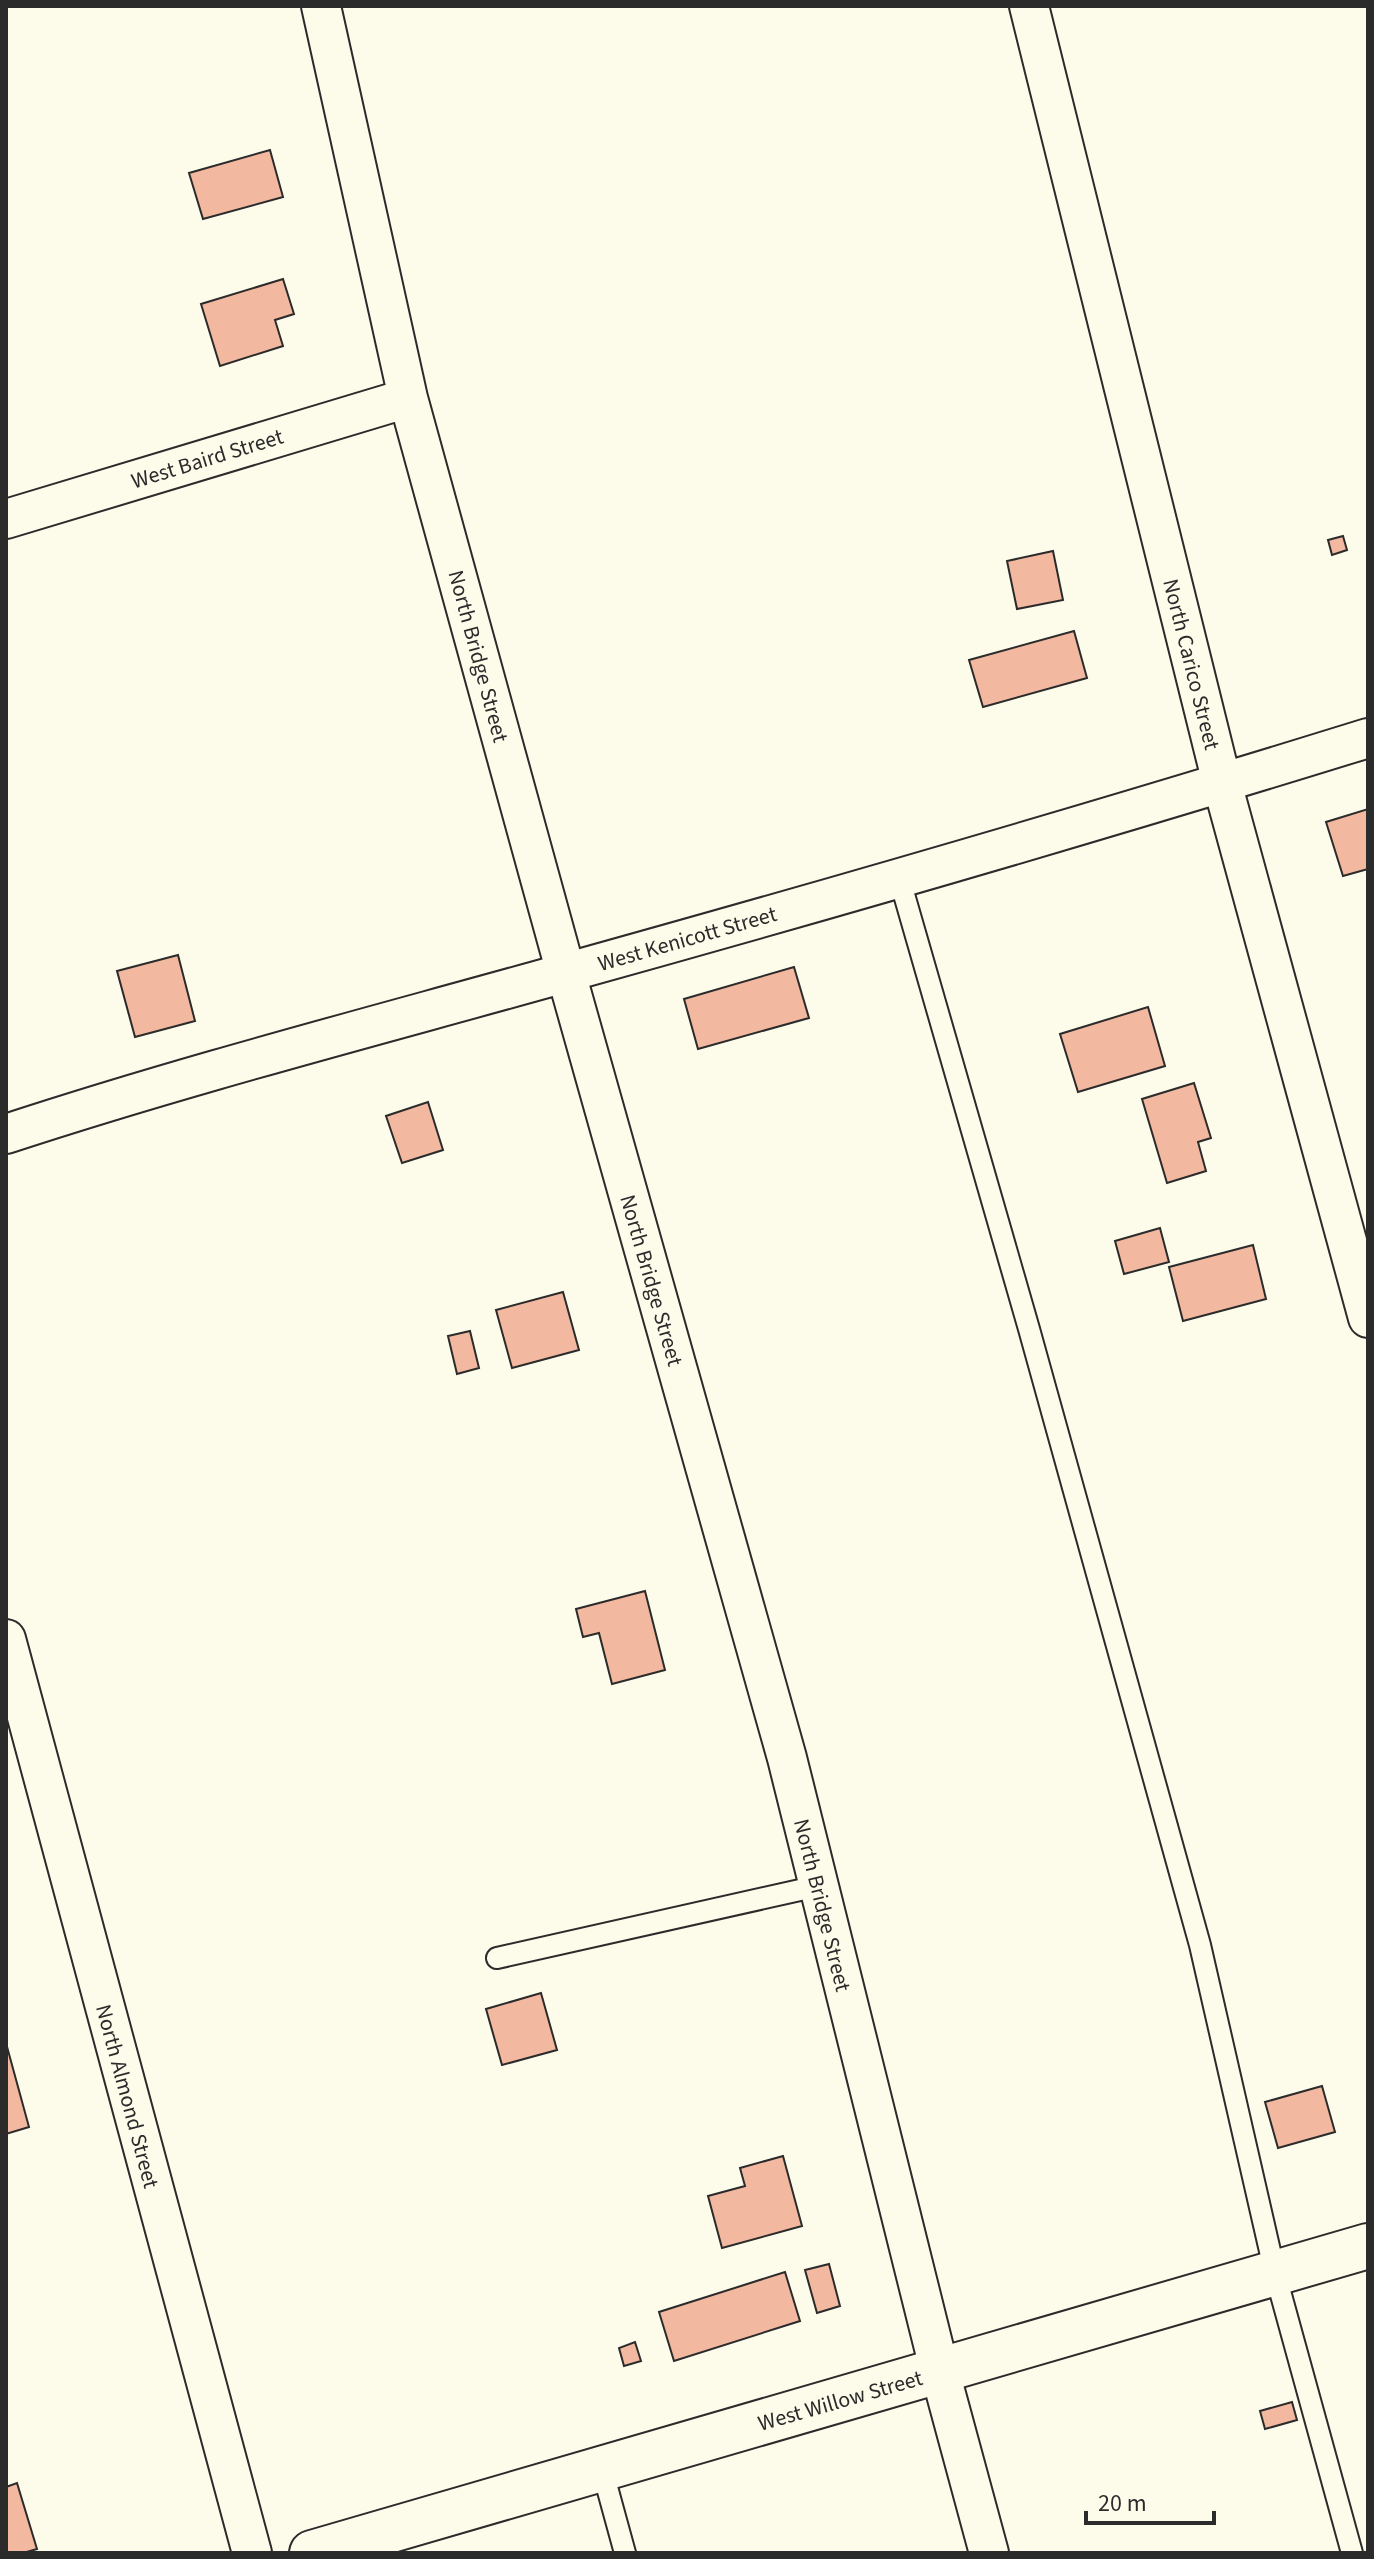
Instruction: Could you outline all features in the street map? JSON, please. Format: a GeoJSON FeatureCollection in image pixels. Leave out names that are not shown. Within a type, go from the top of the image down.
{"type":"FeatureCollection","features":[{"type":"Feature","properties":{"kind":"street","name":"North Bridge Street"},"geometry":{"type":"LineString","coordinates":[[321,6],[408,398],[787,1758],[940,2372],[989,2553]]}},
{"type":"Feature","properties":{"kind":"street","name":"North Carico Street"},"geometry":{"type":"LineString","coordinates":[[1029,6],[1222,783],[1368,1318]]}},
{"type":"Feature","properties":{"kind":"street","name":"West Baird Street"},"geometry":{"type":"LineString","coordinates":[[6,519],[408,398]]}},
{"type":"Feature","properties":{"kind":"street","name":"West Kenicott Street"},"geometry":{"type":"LineString","coordinates":[[6,1134],[107,1101],[566,973],[1368,738]]}},
{"type":"Feature","properties":{"kind":"street","name":"North Almond Street"},"geometry":{"type":"LineString","coordinates":[[6,1639],[252,2553]]}},
{"type":"Feature","properties":{"kind":"street","name":"West Willow Street"},"geometry":{"type":"LineString","coordinates":[[312,2553],[1368,2246]]}},
{"type":"Feature","properties":{"kind":"lane"},"geometry":{"type":"LineString","coordinates":[[899,877],[1029,1329],[1200,1945],[1275,2273],[1352,2553]]}},
{"type":"Feature","properties":{"kind":"lane"},"geometry":{"type":"LineString","coordinates":[[497,1958],[818,1886]]}},
{"type":"Feature","properties":{"kind":"lane"},"geometry":{"type":"LineString","coordinates":[[602,2469],[625,2553]]}},
{"type":"Feature","properties":{"kind":"building"},"geometry":{"type":"Polygon","coordinates":[[[270,150],[283,197],[203,219],[189,173],[270,150]]]}},
{"type":"Feature","properties":{"kind":"building"},"geometry":{"type":"Polygon","coordinates":[[[283,279],[294,314],[275,320],[283,346],[220,366],[201,304],[283,279]]]}},
{"type":"Feature","properties":{"kind":"building"},"geometry":{"type":"Polygon","coordinates":[[[1343,536],[1347,550],[1332,555],[1328,540],[1343,536]]]}},
{"type":"Feature","properties":{"kind":"building"},"geometry":{"type":"Polygon","coordinates":[[[1053,551],[1063,600],[1017,609],[1007,561],[1053,551]]]}},
{"type":"Feature","properties":{"kind":"building"},"geometry":{"type":"Polygon","coordinates":[[[1074,631],[1087,678],[983,707],[969,660],[1074,631]]]}},
{"type":"Feature","properties":{"kind":"building"},"geometry":{"type":"Polygon","coordinates":[[[1368,809],[1368,869],[1343,876],[1326,822],[1368,809]]]}},
{"type":"Feature","properties":{"kind":"building"},"geometry":{"type":"Polygon","coordinates":[[[178,955],[195,1021],[135,1037],[117,971],[178,955]]]}},
{"type":"Feature","properties":{"kind":"building"},"geometry":{"type":"Polygon","coordinates":[[[794,967],[809,1018],[698,1049],[684,999],[794,967]]]}},
{"type":"Feature","properties":{"kind":"building"},"geometry":{"type":"Polygon","coordinates":[[[1148,1007],[1165,1066],[1078,1092],[1060,1034],[1148,1007]]]}},
{"type":"Feature","properties":{"kind":"building"},"geometry":{"type":"Polygon","coordinates":[[[1194,1083],[1211,1138],[1198,1142],[1206,1171],[1167,1183],[1142,1099],[1194,1083]]]}},
{"type":"Feature","properties":{"kind":"building"},"geometry":{"type":"Polygon","coordinates":[[[428,1102],[443,1150],[402,1163],[386,1116],[428,1102]]]}},
{"type":"Feature","properties":{"kind":"building"},"geometry":{"type":"Polygon","coordinates":[[[1160,1228],[1169,1262],[1124,1274],[1115,1241],[1160,1228]]]}},
{"type":"Feature","properties":{"kind":"building"},"geometry":{"type":"Polygon","coordinates":[[[1253,1245],[1266,1299],[1183,1321],[1169,1267],[1253,1245]]]}},
{"type":"Feature","properties":{"kind":"building"},"geometry":{"type":"Polygon","coordinates":[[[563,1292],[579,1350],[512,1368],[496,1310],[563,1292]]]}},
{"type":"Feature","properties":{"kind":"building"},"geometry":{"type":"Polygon","coordinates":[[[470,1331],[479,1368],[457,1374],[448,1336],[470,1331]]]}},
{"type":"Feature","properties":{"kind":"building"},"geometry":{"type":"Polygon","coordinates":[[[645,1591],[665,1670],[612,1684],[599,1633],[583,1637],[576,1609],[645,1591]]]}},
{"type":"Feature","properties":{"kind":"building"},"geometry":{"type":"Polygon","coordinates":[[[541,1993],[557,2050],[502,2065],[486,2009],[541,1993]]]}},
{"type":"Feature","properties":{"kind":"building"},"geometry":{"type":"Polygon","coordinates":[[[6,2043],[29,2127],[6,2134],[6,2043]]]}},
{"type":"Feature","properties":{"kind":"building"},"geometry":{"type":"Polygon","coordinates":[[[1322,2086],[1335,2132],[1278,2148],[1265,2102],[1322,2086]]]}},
{"type":"Feature","properties":{"kind":"building"},"geometry":{"type":"Polygon","coordinates":[[[783,2156],[802,2226],[722,2248],[708,2196],[745,2186],[740,2168],[783,2156]]]}},
{"type":"Feature","properties":{"kind":"building"},"geometry":{"type":"Polygon","coordinates":[[[829,2264],[840,2306],[817,2313],[805,2270],[829,2264]]]}},
{"type":"Feature","properties":{"kind":"building"},"geometry":{"type":"Polygon","coordinates":[[[785,2272],[800,2321],[674,2361],[659,2312],[785,2272]]]}},
{"type":"Feature","properties":{"kind":"building"},"geometry":{"type":"Polygon","coordinates":[[[635,2342],[641,2361],[624,2366],[619,2348],[635,2342]]]}},
{"type":"Feature","properties":{"kind":"building"},"geometry":{"type":"Polygon","coordinates":[[[1292,2402],[1297,2420],[1265,2429],[1260,2411],[1292,2402]]]}},
{"type":"Feature","properties":{"kind":"building"},"geometry":{"type":"Polygon","coordinates":[[[17,2483],[37,2549],[6,2553],[6,2487],[17,2483]]]}}]}
